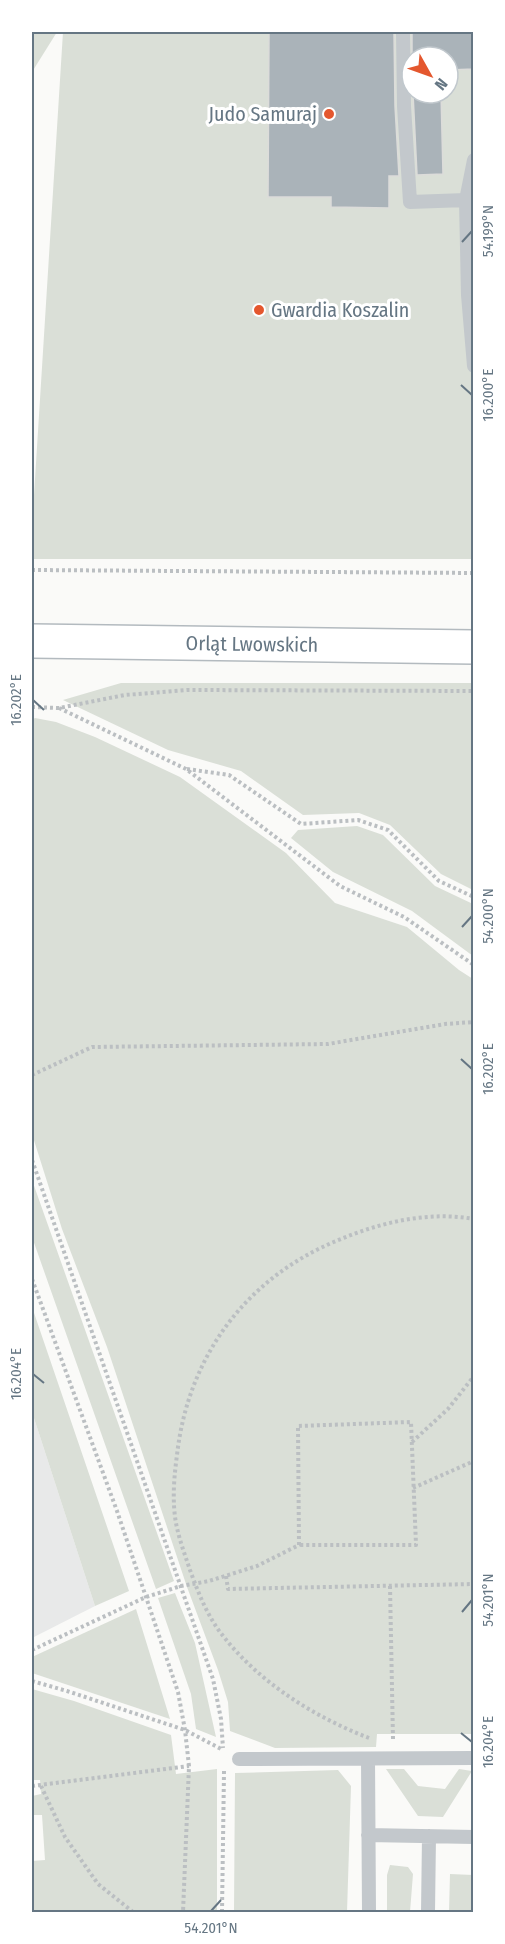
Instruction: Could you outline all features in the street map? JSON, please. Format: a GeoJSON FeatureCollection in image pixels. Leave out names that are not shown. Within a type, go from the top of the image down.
{"type":"FeatureCollection","features":[{"type":"Feature","properties":{"kind":"main road","name":"Orląt Lwowskich"},"geometry":{"type":"LineString","coordinates":[[32,641],[474,647]]}},
{"type":"Feature","properties":{"kind":"lane"},"geometry":{"type":"LineString","coordinates":[[403,32],[404,106],[410,202],[466,200]]}},
{"type":"Feature","properties":{"kind":"lane"},"geometry":{"type":"LineString","coordinates":[[474,160],[466,200],[468,295],[474,366]]}},
{"type":"Feature","properties":{"kind":"lane"},"geometry":{"type":"LineString","coordinates":[[239,1759],[474,1758]]}},
{"type":"Feature","properties":{"kind":"lane"},"geometry":{"type":"LineString","coordinates":[[368,1759],[369,1912]]}},
{"type":"Feature","properties":{"kind":"lane"},"geometry":{"type":"LineString","coordinates":[[368,1835],[474,1837]]}},
{"type":"Feature","properties":{"kind":"lane"},"geometry":{"type":"LineString","coordinates":[[428,1912],[429,1836]]}},
{"type":"Feature","properties":{"kind":"path"},"geometry":{"type":"LineString","coordinates":[[32,570],[474,573]]}},
{"type":"Feature","properties":{"kind":"path"},"geometry":{"type":"LineString","coordinates":[[32,707],[59,708],[125,695],[187,690],[474,691]]}},
{"type":"Feature","properties":{"kind":"path"},"geometry":{"type":"LineString","coordinates":[[59,708],[186,769],[340,886],[404,917],[474,965]]}},
{"type":"Feature","properties":{"kind":"path"},"geometry":{"type":"LineString","coordinates":[[186,769],[229,775],[301,824],[358,820],[388,830],[438,881],[474,897]]}},
{"type":"Feature","properties":{"kind":"path"},"geometry":{"type":"LineString","coordinates":[[32,1075],[92,1047],[328,1044],[445,1024],[474,1022]]}},
{"type":"Feature","properties":{"kind":"path"},"geometry":{"type":"LineString","coordinates":[[32,1160],[213,1679],[221,1719],[224,1773],[222,1912]]}},
{"type":"Feature","properties":{"kind":"path"},"geometry":{"type":"LineString","coordinates":[[375,1740],[340,1725],[299,1703],[269,1682],[240,1656],[218,1630],[201,1601],[176,1521],[174,1479],[186,1403],[203,1364],[228,1321],[253,1294],[288,1265],[330,1243],[364,1229],[400,1220],[435,1217],[474,1219]]}},
{"type":"Feature","properties":{"kind":"path"},"geometry":{"type":"LineString","coordinates":[[32,1279],[117,1511],[178,1692],[189,1766],[183,1912]]}},
{"type":"Feature","properties":{"kind":"path"},"geometry":{"type":"LineString","coordinates":[[412,1442],[448,1409],[474,1376]]}},
{"type":"Feature","properties":{"kind":"path"},"geometry":{"type":"LineString","coordinates":[[32,1650],[146,1597],[257,1566],[299,1545],[416,1545],[411,1422],[298,1426],[299,1545]]}},
{"type":"Feature","properties":{"kind":"path"},"geometry":{"type":"LineString","coordinates":[[413,1488],[474,1461]]}},
{"type":"Feature","properties":{"kind":"path"},"geometry":{"type":"LineString","coordinates":[[226,1576],[228,1589],[474,1584]]}},
{"type":"Feature","properties":{"kind":"path"},"geometry":{"type":"LineString","coordinates":[[390,1586],[393,1743]]}},
{"type":"Feature","properties":{"kind":"path"},"geometry":{"type":"LineString","coordinates":[[32,1681],[185,1730],[239,1759]]}},
{"type":"Feature","properties":{"kind":"path"},"geometry":{"type":"LineString","coordinates":[[32,1786],[189,1766]]}},
{"type":"Feature","properties":{"kind":"path"},"geometry":{"type":"LineString","coordinates":[[41,1785],[65,1837],[98,1884],[133,1912]]}},
{"type":"Feature","properties":{"kind":"shaded area"},"geometry":{"type":"Polygon","coordinates":[[[32,32],[57,32],[32,72],[32,32]]]}},
{"type":"Feature","properties":{"kind":"shaded area","name":"Gwardia Koszalin"},"geometry":{"type":"Polygon","coordinates":[[[63,32],[473,32],[473,559],[32,559],[32,527],[63,32]]]}},
{"type":"Feature","properties":{"kind":"shaded area"},"geometry":{"type":"Polygon","coordinates":[[[121,683],[473,683],[473,890],[441,874],[390,825],[359,813],[303,815],[241,771],[168,750],[63,700],[121,683]]]}},
{"type":"Feature","properties":{"kind":"shaded area"},"geometry":{"type":"Polygon","coordinates":[[[35,718],[56,722],[95,737],[180,777],[286,853],[335,903],[407,927],[473,979],[473,1734],[377,1734],[376,1747],[275,1748],[230,1731],[228,1702],[218,1670],[187,1587],[107,1347],[62,1229],[32,1134],[32,720],[35,718]]]}},
{"type":"Feature","properties":{"kind":"shaded area"},"geometry":{"type":"Polygon","coordinates":[[[357,826],[383,835],[435,886],[473,904],[473,956],[412,911],[333,872],[291,838],[298,830],[357,826]]]}},
{"type":"Feature","properties":{"kind":"shaded area"},"geometry":{"type":"Polygon","coordinates":[[[32,1180],[174,1581],[156,1589],[32,1237],[32,1180]]]}},
{"type":"Feature","properties":{"kind":"shaded area"},"geometry":{"type":"Polygon","coordinates":[[[32,1307],[129,1591],[95,1606],[32,1412],[32,1307]]]}},
{"type":"Feature","properties":{"kind":"shaded area"},"geometry":{"type":"Polygon","coordinates":[[[32,1412],[95,1606],[32,1638],[32,1412]]]}},
{"type":"Feature","properties":{"kind":"shaded area"},"geometry":{"type":"Polygon","coordinates":[[[175,1593],[195,1643],[216,1737],[196,1729],[191,1694],[158,1598],[175,1593]]]}},
{"type":"Feature","properties":{"kind":"shaded area"},"geometry":{"type":"Polygon","coordinates":[[[136,1609],[170,1719],[32,1673],[32,1657],[136,1609]]]}},
{"type":"Feature","properties":{"kind":"shaded area"},"geometry":{"type":"Polygon","coordinates":[[[32,1689],[74,1701],[171,1735],[176,1774],[217,1769],[217,1912],[32,1912],[32,1861],[45,1860],[42,1815],[32,1815],[32,1796],[41,1794],[40,1780],[32,1780],[32,1689]]]}},
{"type":"Feature","properties":{"kind":"shaded area"},"geometry":{"type":"Polygon","coordinates":[[[386,1769],[404,1769],[418,1786],[445,1789],[459,1769],[472,1771],[443,1817],[418,1816],[386,1769]]]}},
{"type":"Feature","properties":{"kind":"shaded area"},"geometry":{"type":"Polygon","coordinates":[[[338,1770],[351,1786],[347,1912],[234,1912],[235,1773],[338,1770]]]}},
{"type":"Feature","properties":{"kind":"shaded area"},"geometry":{"type":"Polygon","coordinates":[[[390,1865],[408,1867],[413,1874],[410,1912],[387,1912],[387,1875],[390,1865]]]}},
{"type":"Feature","properties":{"kind":"shaded area"},"geometry":{"type":"Polygon","coordinates":[[[450,1874],[473,1875],[472,1912],[449,1912],[450,1874]]]}},
{"type":"Feature","properties":{"kind":"building","name":"Judo Samuraj"},"geometry":{"type":"Polygon","coordinates":[[[269,32],[394,32],[399,176],[389,176],[389,208],[331,207],[331,197],[268,197],[269,32]]]}},
{"type":"Feature","properties":{"kind":"building"},"geometry":{"type":"Polygon","coordinates":[[[412,32],[474,32],[474,69],[460,70],[460,45],[412,45],[412,32]]]}},
{"type":"Feature","properties":{"kind":"building"},"geometry":{"type":"Polygon","coordinates":[[[414,105],[441,105],[443,174],[417,175],[414,105]]]}},
{"type":"Feature","properties":{"kind":"place","name":"Judo Samuraj"},"geometry":{"type":"Point","coordinates":[329,114]}},
{"type":"Feature","properties":{"kind":"place","name":"Gwardia Koszalin"},"geometry":{"type":"Point","coordinates":[259,310]}}]}
